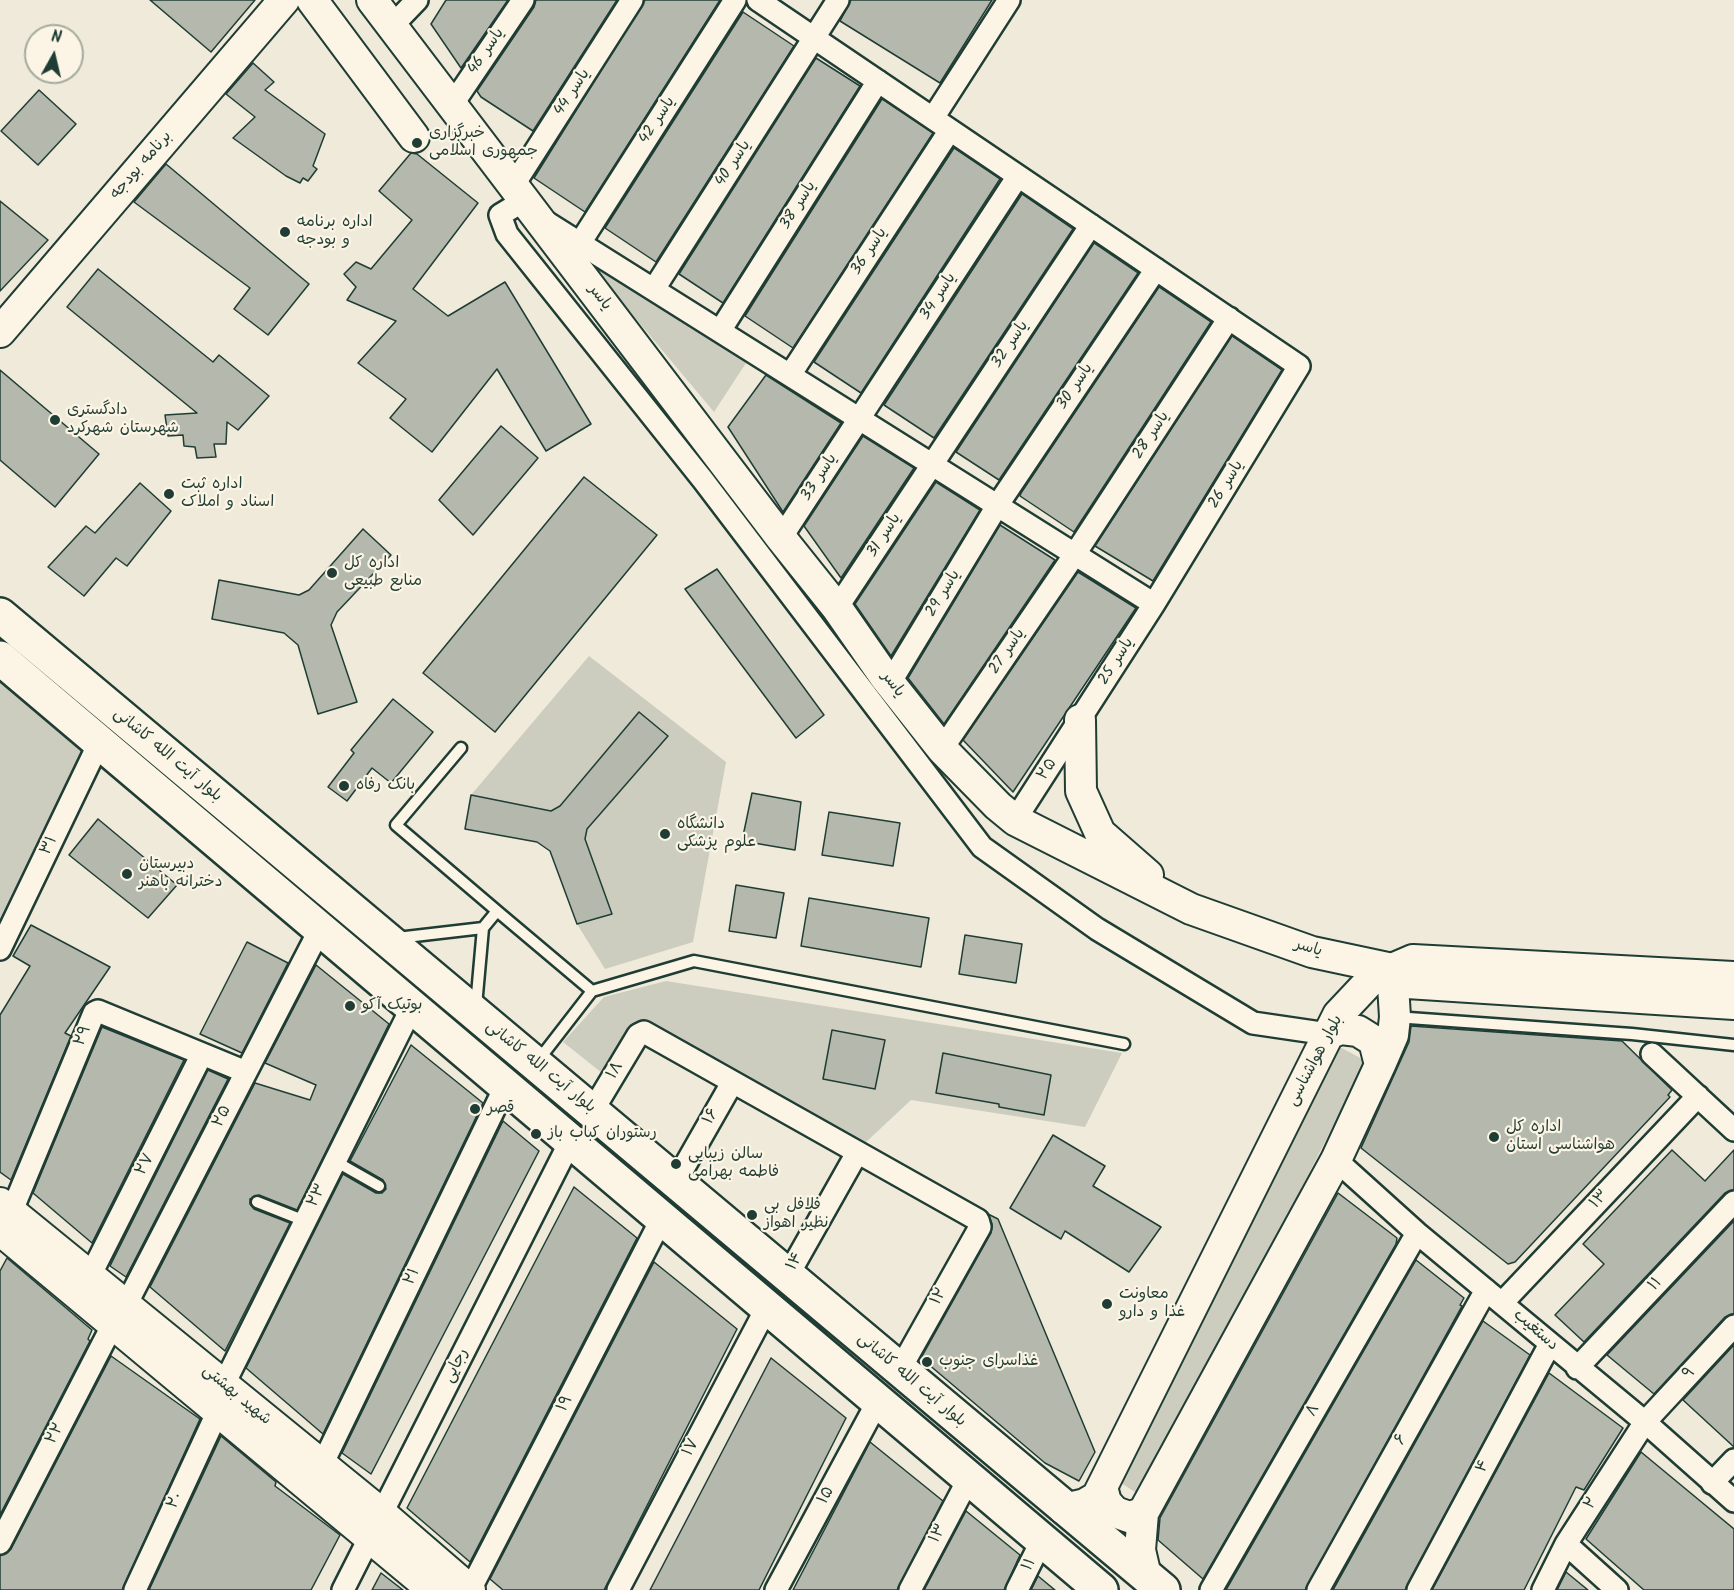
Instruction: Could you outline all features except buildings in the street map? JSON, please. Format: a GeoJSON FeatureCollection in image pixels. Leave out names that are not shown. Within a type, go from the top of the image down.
{"type":"FeatureCollection","features":[{"type":"Feature","properties":{"kind":"main road","name":"برنامه بودجه"},"geometry":{"type":"LineString","coordinates":[[0,332],[284,0]]}},
{"type":"Feature","properties":{"kind":"main road"},"geometry":{"type":"LineString","coordinates":[[312,0],[414,137]]}},
{"type":"Feature","properties":{"kind":"main road","name":"یاسر"},"geometry":{"type":"LineString","coordinates":[[372,0],[781,538],[837,608],[890,683],[942,749],[1015,820],[1191,909],[1312,952],[1392,969],[1407,983],[1734,1004]]}},
{"type":"Feature","properties":{"kind":"main road","name":"بلوار آیت الله کاشانی"},"geometry":{"type":"LineString","coordinates":[[0,615],[475,1015],[593,1110],[675,1183],[1154,1583]]}},
{"type":"Feature","properties":{"kind":"main road","name":"بلوار آیت الله کاشانی"},"geometry":{"type":"LineString","coordinates":[[1,664],[99,743],[320,929],[505,1088],[1101,1590]]}},
{"type":"Feature","properties":{"kind":"main road"},"geometry":{"type":"LineString","coordinates":[[1080,720],[1081,791],[1100,833],[1191,909]]}},
{"type":"Feature","properties":{"kind":"main road","name":"یاسر"},"geometry":{"type":"LineString","coordinates":[[1392,969],[1413,960],[1734,978]]}},
{"type":"Feature","properties":{"kind":"main road"},"geometry":{"type":"LineString","coordinates":[[1154,1583],[1140,1550],[1143,1513],[1336,1160],[1380,1065],[1393,1035],[1395,1017],[1392,969]]}},
{"type":"Feature","properties":{"kind":"main road","name":"بلوار هواشناسی"},"geometry":{"type":"LineString","coordinates":[[1102,1487],[1338,1015],[1370,981],[1392,969]]}},
{"type":"Feature","properties":{"kind":"main road"},"geometry":{"type":"LineString","coordinates":[[1328,1034],[1341,1029],[1358,1031],[1374,1041],[1380,1065]]}},
{"type":"Feature","properties":{"kind":"main road","name":"شهید بهشتی"},"geometry":{"type":"LineString","coordinates":[[3,1223],[90,1276],[119,1315]]}},
{"type":"Feature","properties":{"kind":"main road","name":"شهید بهشتی"},"geometry":{"type":"LineString","coordinates":[[3,1223],[376,1526],[470,1590]]}},
{"type":"Feature","properties":{"kind":"main road","name":"شهید بهشتی"},"geometry":{"type":"LineString","coordinates":[[220,1398],[321,1467],[433,1590]]}},
{"type":"Feature","properties":{"kind":"main road"},"geometry":{"type":"LineString","coordinates":[[1064,1509],[1085,1504],[1097,1497],[1102,1487]]}},
{"type":"Feature","properties":{"kind":"main road"},"geometry":{"type":"LineString","coordinates":[[1102,1487],[1106,1502],[1115,1512],[1129,1517],[1143,1513]]}},
{"type":"Feature","properties":{"kind":"street"},"geometry":{"type":"LineString","coordinates":[[392,26],[417,0]]}},
{"type":"Feature","properties":{"kind":"street","name":"یاسر 46"},"geometry":{"type":"LineString","coordinates":[[452,105],[523,0]]}},
{"type":"Feature","properties":{"kind":"street","name":"یاسر 44"},"geometry":{"type":"LineString","coordinates":[[525,200],[632,0]]}},
{"type":"Feature","properties":{"kind":"street","name":"یاسر 42"},"geometry":{"type":"LineString","coordinates":[[580,243],[735,0]]}},
{"type":"Feature","properties":{"kind":"street"},"geometry":{"type":"LineString","coordinates":[[758,0],[1229,318]]}},
{"type":"Feature","properties":{"kind":"street","name":"یاسر 40"},"geometry":{"type":"LineString","coordinates":[[654,290],[838,0]]}},
{"type":"Feature","properties":{"kind":"street","name":"یاسر 36"},"geometry":{"type":"LineString","coordinates":[[790,375],[942,124],[1008,0]]}},
{"type":"Feature","properties":{"kind":"street","name":"یاسر 38"},"geometry":{"type":"LineString","coordinates":[[720,331],[878,81]]}},
{"type":"Feature","properties":{"kind":"street","name":"یاسر 34"},"geometry":{"type":"LineString","coordinates":[[859,418],[1018,176]]}},
{"type":"Feature","properties":{"kind":"street"},"geometry":{"type":"LineString","coordinates":[[525,200],[500,215],[507,234],[703,480],[982,847],[1097,929],[1253,1023],[1328,1034]]}},
{"type":"Feature","properties":{"kind":"street","name":"یاسر"},"geometry":{"type":"LineString","coordinates":[[525,200],[580,243],[1154,604]]}},
{"type":"Feature","properties":{"kind":"street","name":"یاسر 32"},"geometry":{"type":"LineString","coordinates":[[932,464],[1091,225]]}},
{"type":"Feature","properties":{"kind":"street","name":"یاسر 30"},"geometry":{"type":"LineString","coordinates":[[997,506],[1155,269]]}},
{"type":"Feature","properties":{"kind":"street","name":"یاسر 26"},"geometry":{"type":"LineString","coordinates":[[1154,604],[1299,366],[1229,318]]}},
{"type":"Feature","properties":{"kind":"street","name":"یاسر 28"},"geometry":{"type":"LineString","coordinates":[[1075,555],[1229,318]]}},
{"type":"Feature","properties":{"kind":"street","name":"یاسر 33"},"geometry":{"type":"LineString","coordinates":[[781,538],[859,418]]}},
{"type":"Feature","properties":{"kind":"street","name":"یاسر 31"},"geometry":{"type":"LineString","coordinates":[[837,608],[932,464]]}},
{"type":"Feature","properties":{"kind":"street","name":"یاسر 29"},"geometry":{"type":"LineString","coordinates":[[890,683],[997,506]]}},
{"type":"Feature","properties":{"kind":"street","name":"یاسر 27"},"geometry":{"type":"LineString","coordinates":[[942,749],[1075,555]]}},
{"type":"Feature","properties":{"kind":"street","name":"یاسر 25"},"geometry":{"type":"LineString","coordinates":[[1080,720],[1154,604]]}},
{"type":"Feature","properties":{"kind":"street","name":"۲۵"},"geometry":{"type":"LineString","coordinates":[[1015,820],[1080,720]]}},
{"type":"Feature","properties":{"kind":"street","name":"۳۱"},"geometry":{"type":"LineString","coordinates":[[0,948],[99,743]]}},
{"type":"Feature","properties":{"kind":"street","name":"۲۵"},"geometry":{"type":"LineString","coordinates":[[119,1315],[320,929]]}},
{"type":"Feature","properties":{"kind":"street","name":"۲۳"},"geometry":{"type":"LineString","coordinates":[[220,1398],[412,1007]]}},
{"type":"Feature","properties":{"kind":"street","name":"۲۹"},"geometry":{"type":"LineString","coordinates":[[3,1223],[94,1013],[103,1011],[246,1072]]}},
{"type":"Feature","properties":{"kind":"street","name":"۱۸"},"geometry":{"type":"LineString","coordinates":[[593,1110],[641,1032],[732,1083]]}},
{"type":"Feature","properties":{"kind":"street","name":"۲۷"},"geometry":{"type":"LineString","coordinates":[[90,1276],[202,1054]]}},
{"type":"Feature","properties":{"kind":"street"},"geometry":{"type":"LineString","coordinates":[[1652,1054],[1734,1130]]}},
{"type":"Feature","properties":{"kind":"street"},"geometry":{"type":"LineString","coordinates":[[732,1083],[857,1153]]}},
{"type":"Feature","properties":{"kind":"street","name":"۱۶"},"geometry":{"type":"LineString","coordinates":[[675,1183],[732,1083]]}},
{"type":"Feature","properties":{"kind":"street","name":"۲۱"},"geometry":{"type":"LineString","coordinates":[[321,1467],[505,1088]]}},
{"type":"Feature","properties":{"kind":"street","name":"۱۳"},"geometry":{"type":"LineString","coordinates":[[1503,1303],[1698,1096]]}},
{"type":"Feature","properties":{"kind":"street","name":"رجایی"},"geometry":{"type":"LineString","coordinates":[[343,1590],[570,1142]]}},
{"type":"Feature","properties":{"kind":"street","name":"۱۲"},"geometry":{"type":"LineString","coordinates":[[857,1153],[981,1223],[899,1371]]}},
{"type":"Feature","properties":{"kind":"street","name":"۱۴"},"geometry":{"type":"LineString","coordinates":[[788,1277],[857,1153]]}},
{"type":"Feature","properties":{"kind":"street","name":"دستغیب"},"geometry":{"type":"LineString","coordinates":[[1336,1160],[1417,1233],[1503,1303],[1577,1368],[1645,1422],[1734,1501]]}},
{"type":"Feature","properties":{"kind":"street","name":"۱۱"},"geometry":{"type":"LineString","coordinates":[[1577,1368],[1734,1202]]}},
{"type":"Feature","properties":{"kind":"street","name":"۱۹"},"geometry":{"type":"LineString","coordinates":[[470,1590],[662,1218]]}},
{"type":"Feature","properties":{"kind":"street","name":"۸"},"geometry":{"type":"LineString","coordinates":[[1211,1590],[1417,1233]]}},
{"type":"Feature","properties":{"kind":"street","name":"۶"},"geometry":{"type":"LineString","coordinates":[[1317,1590],[1486,1290]]}},
{"type":"Feature","properties":{"kind":"street","name":"۱۷"},"geometry":{"type":"LineString","coordinates":[[618,1590],[767,1307]]}},
{"type":"Feature","properties":{"kind":"street","name":"۲۲"},"geometry":{"type":"LineString","coordinates":[[0,1544],[119,1315]]}},
{"type":"Feature","properties":{"kind":"street","name":"۹"},"geometry":{"type":"LineString","coordinates":[[1645,1422],[1734,1326]]}},
{"type":"Feature","properties":{"kind":"street","name":"۴"},"geometry":{"type":"LineString","coordinates":[[1418,1590],[1550,1344]]}},
{"type":"Feature","properties":{"kind":"street","name":"۲۰"},"geometry":{"type":"LineString","coordinates":[[135,1590],[220,1398]]}},
{"type":"Feature","properties":{"kind":"street","name":"۱۵"},"geometry":{"type":"LineString","coordinates":[[776,1590],[878,1401]]}},
{"type":"Feature","properties":{"kind":"street","name":"۲"},"geometry":{"type":"LineString","coordinates":[[1544,1590],[1566,1544],[1645,1422]]}},
{"type":"Feature","properties":{"kind":"street"},"geometry":{"type":"LineString","coordinates":[[1712,1483],[1734,1460]]}},
{"type":"Feature","properties":{"kind":"street","name":"۱۳"},"geometry":{"type":"LineString","coordinates":[[910,1590],[969,1478]]}},
{"type":"Feature","properties":{"kind":"street","name":"۱۱"},"geometry":{"type":"LineString","coordinates":[[1017,1590],[1042,1540]]}},
{"type":"Feature","properties":{"kind":"street"},"geometry":{"type":"LineString","coordinates":[[1566,1544],[1617,1590]]}},
{"type":"Feature","properties":{"kind":"lane"},"geometry":{"type":"LineString","coordinates":[[461,748],[396,825],[592,991]]}},
{"type":"Feature","properties":{"kind":"lane"},"geometry":{"type":"LineString","coordinates":[[475,1015],[483,928],[497,911]]}},
{"type":"Feature","properties":{"kind":"lane"},"geometry":{"type":"LineString","coordinates":[[385,939],[483,928]]}},
{"type":"Feature","properties":{"kind":"lane"},"geometry":{"type":"LineString","coordinates":[[535,1065],[592,991],[694,961],[1124,1044]]}},
{"type":"Feature","properties":{"kind":"lane"},"geometry":{"type":"LineString","coordinates":[[1395,1017],[1632,1034],[1734,1045]]}},
{"type":"Feature","properties":{"kind":"lane"},"geometry":{"type":"LineString","coordinates":[[335,1161],[379,1186]]}},
{"type":"Feature","properties":{"kind":"lane"},"geometry":{"type":"LineString","coordinates":[[257,1202],[305,1221]]}},
{"type":"Feature","properties":{"kind":"shaded area"},"geometry":{"type":"Polygon","coordinates":[[[584,257],[746,363],[714,412],[584,257]]]}},
{"type":"Feature","properties":{"kind":"shaded area"},"geometry":{"type":"Polygon","coordinates":[[[589,656],[726,762],[693,942],[605,969],[577,924],[612,913],[585,839],[587,829],[667,736],[639,712],[560,806],[551,811],[471,795],[589,656]]]}},
{"type":"Feature","properties":{"kind":"shaded area"},"geometry":{"type":"Polygon","coordinates":[[[2,680],[90,752],[0,937],[0,683],[2,680]]]}},
{"type":"Feature","properties":{"kind":"shaded area"},"geometry":{"type":"Polygon","coordinates":[[[666,981],[1122,1053],[1085,1127],[911,1100],[865,1143],[637,1022],[607,1077],[563,1042],[604,997],[666,981]]]}},
{"type":"Feature","properties":{"kind":"shaded area"},"geometry":{"type":"Polygon","coordinates":[[[1338,1046],[1366,1061],[1144,1498],[1118,1481],[1338,1046]]]}},
{"type":"Feature","properties":{"kind":"place","name":"خبرگزاری جمهوری اسلامی"},"geometry":{"type":"Point","coordinates":[417,143]}},
{"type":"Feature","properties":{"kind":"place","name":"اداره برنامه و بودجه"},"geometry":{"type":"Point","coordinates":[285,232]}},
{"type":"Feature","properties":{"kind":"place","name":"دادگستری شهرستان شهرکرد"},"geometry":{"type":"Point","coordinates":[55,420]}},
{"type":"Feature","properties":{"kind":"place","name":"اداره ثبت اسناد و املاک"},"geometry":{"type":"Point","coordinates":[169,494]}},
{"type":"Feature","properties":{"kind":"place","name":"اداره کل منابع طبیعی"},"geometry":{"type":"Point","coordinates":[332,573]}},
{"type":"Feature","properties":{"kind":"place","name":"بانک رفاه"},"geometry":{"type":"Point","coordinates":[344,786]}},
{"type":"Feature","properties":{"kind":"place","name":"دانشگاه علوم پزشکی"},"geometry":{"type":"Point","coordinates":[665,834]}},
{"type":"Feature","properties":{"kind":"place","name":"دبیرستان دخترانه باهنر"},"geometry":{"type":"Point","coordinates":[127,874]}},
{"type":"Feature","properties":{"kind":"place","name":"بوتیک آکو"},"geometry":{"type":"Point","coordinates":[350,1006]}},
{"type":"Feature","properties":{"kind":"place","name":"قصر"},"geometry":{"type":"Point","coordinates":[475,1109]}},
{"type":"Feature","properties":{"kind":"place","name":"رستوران کباب باز"},"geometry":{"type":"Point","coordinates":[536,1134]}},
{"type":"Feature","properties":{"kind":"place","name":"اداره کل هواشناسی استان"},"geometry":{"type":"Point","coordinates":[1494,1137]}},
{"type":"Feature","properties":{"kind":"place","name":"سالن زیبایی فاطمه بهرامی"},"geometry":{"type":"Point","coordinates":[676,1164]}},
{"type":"Feature","properties":{"kind":"place","name":"فلافل بی نظیر اهواز"},"geometry":{"type":"Point","coordinates":[752,1215]}},
{"type":"Feature","properties":{"kind":"place","name":"معاونت غذا و دارو"},"geometry":{"type":"Point","coordinates":[1107,1304]}},
{"type":"Feature","properties":{"kind":"place","name":"غذاسرای جنوب"},"geometry":{"type":"Point","coordinates":[927,1362]}}]}
